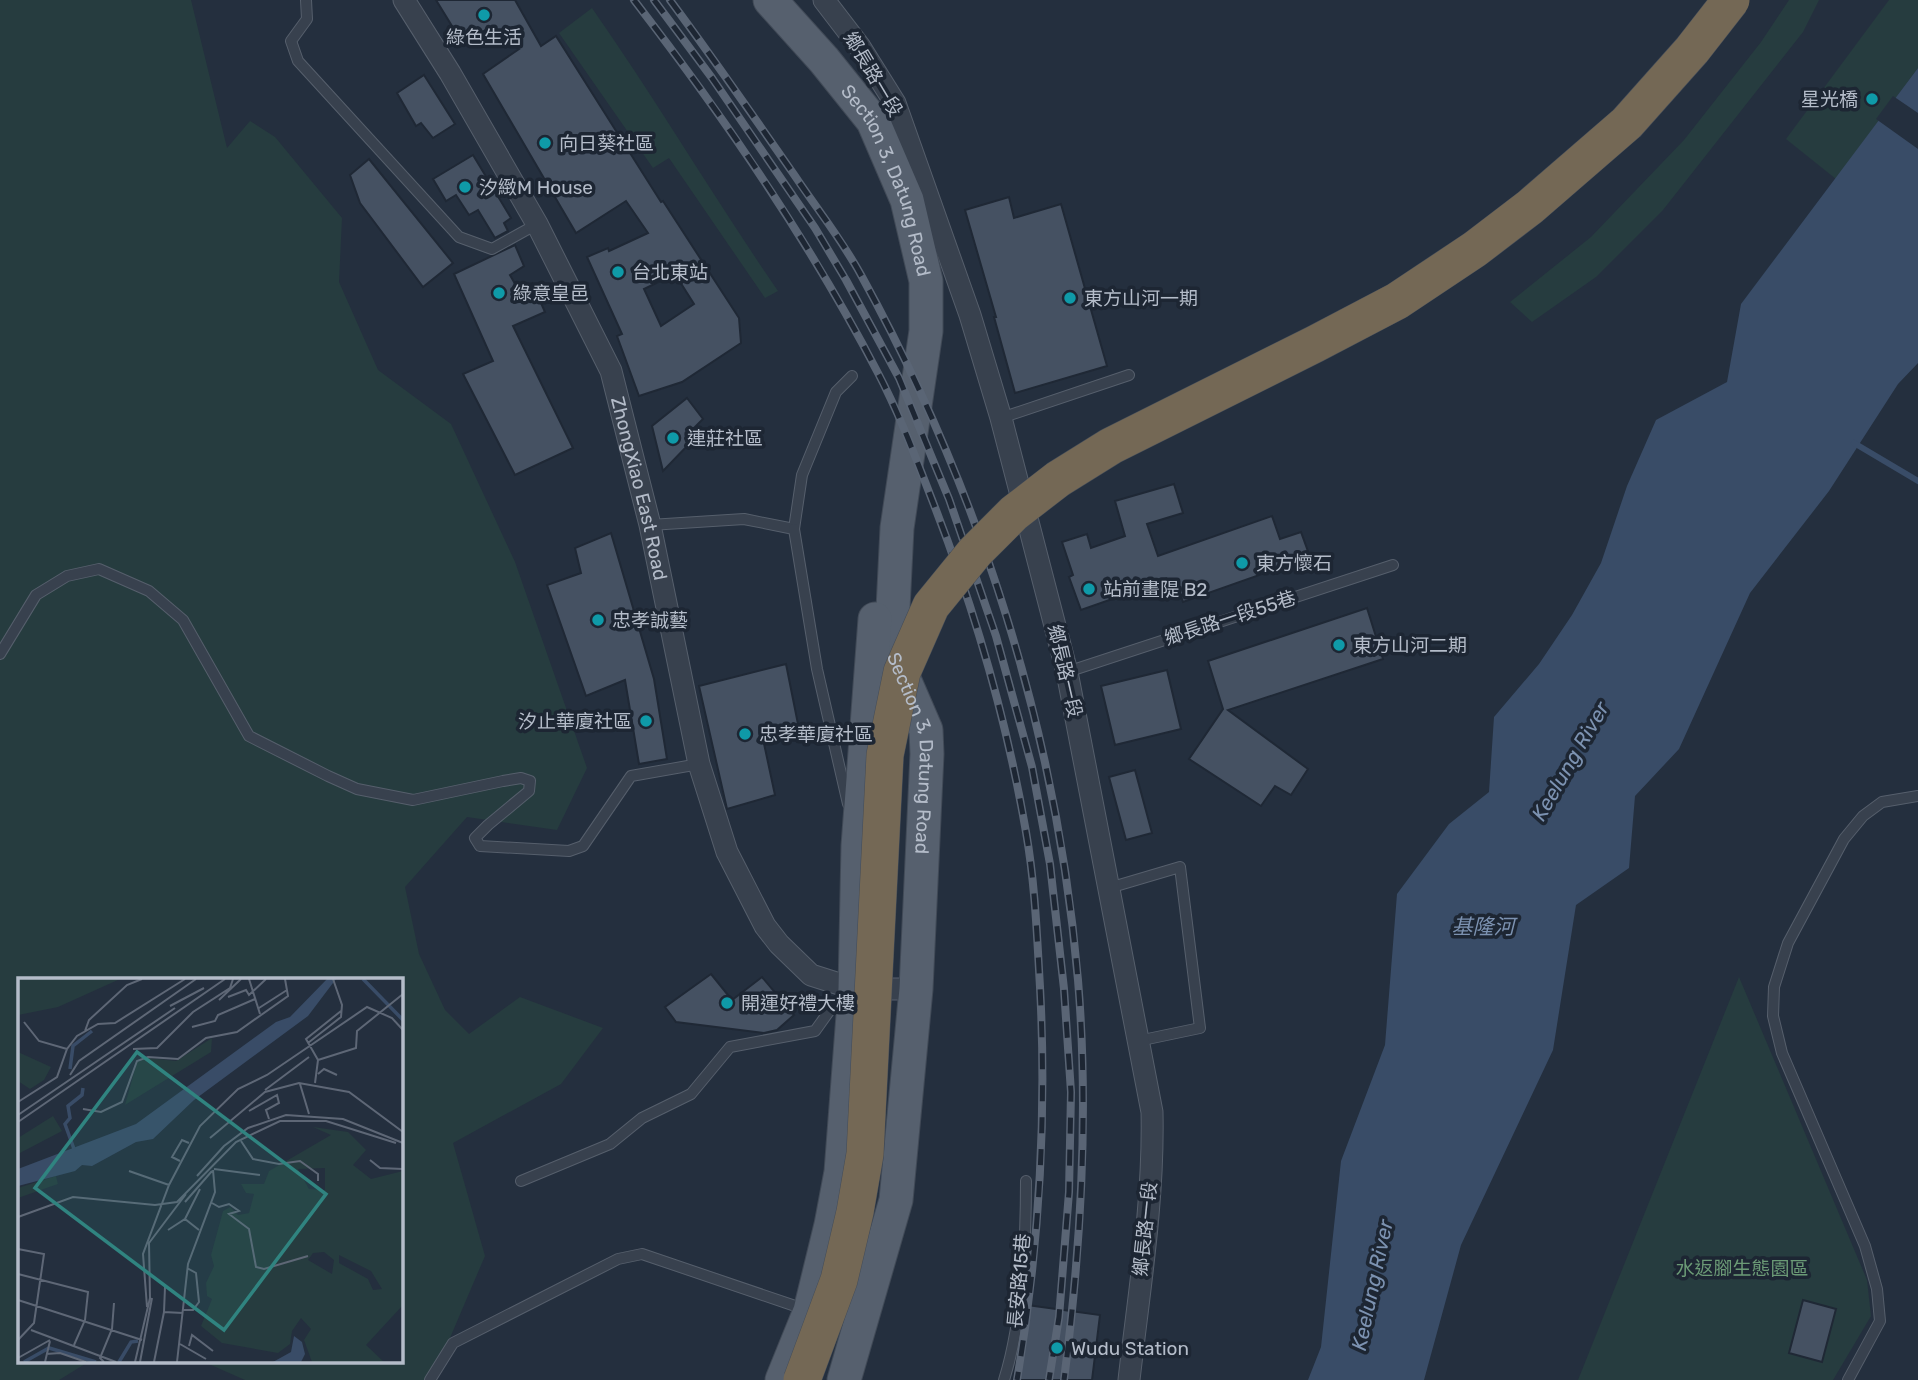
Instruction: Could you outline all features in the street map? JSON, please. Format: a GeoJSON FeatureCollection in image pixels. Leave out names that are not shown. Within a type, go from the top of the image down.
{"type":"FeatureCollection","features":[{"type":"Feature","properties":{"kind":"highway"},"geometry":{"type":"LineString","coordinates":[[802,1380],[839,1280],[856,1212],[865,1154],[884,755],[902,672],[930,606],[975,552],[1014,513],[1058,479],[1111,446],[1397,301],[1475,249],[1530,207],[1627,123],[1692,50],[1731,0]]}},
{"type":"Feature","properties":{"kind":"highway"},"geometry":{"type":"LineString","coordinates":[[818,1380],[869,1215],[880,1152],[898,757],[907,707],[944,611],[971,578],[1023,524],[1089,476],[1164,433],[1381,326],[1511,239],[1606,160],[1671,94],[1731,22],[1745,0]]}},
{"type":"Feature","properties":{"kind":"main road","name":"Section 3, Datung Road"},"geometry":{"type":"LineString","coordinates":[[748,0],[831,93],[855,124],[876,159],[890,201],[910,287],[911,337],[883,528],[858,846],[855,989],[841,1172],[810,1311],[782,1380]]}},
{"type":"Feature","properties":{"kind":"main road","name":"Section 3, Datung Road"},"geometry":{"type":"LineString","coordinates":[[770,0],[824,60],[873,121],[906,200],[926,281],[926,331],[897,528],[891,649],[926,730],[916,989],[896,1200],[844,1380]]}},
{"type":"Feature","properties":{"kind":"street","name":"ZhongXiao East Road"},"geometry":{"type":"LineString","coordinates":[[404,0],[537,224],[611,372],[650,525],[699,764],[727,852],[765,926],[779,944],[811,975],[855,989],[916,989]]}},
{"type":"Feature","properties":{"kind":"street","name":"鄉長路一段"},"geometry":{"type":"LineString","coordinates":[[824,0],[860,47],[895,103],[970,315],[1002,418],[1067,672],[1152,1112],[1149,1207],[1129,1380]]}},
{"type":"Feature","properties":{"kind":"lane"},"geometry":{"type":"LineString","coordinates":[[306,0],[307,19],[291,41],[298,61],[459,237],[492,249],[537,224]]}},
{"type":"Feature","properties":{"kind":"lane"},"geometry":{"type":"LineString","coordinates":[[1002,418],[1129,375]]}},
{"type":"Feature","properties":{"kind":"lane"},"geometry":{"type":"LineString","coordinates":[[852,376],[836,392],[802,475],[794,528],[817,669],[858,846]]}},
{"type":"Feature","properties":{"kind":"lane"},"geometry":{"type":"LineString","coordinates":[[650,525],[744,519],[794,528]]}},
{"type":"Feature","properties":{"kind":"lane","name":"鄉長路一段55巷"},"geometry":{"type":"LineString","coordinates":[[1067,672],[1393,565]]}},
{"type":"Feature","properties":{"kind":"lane"},"geometry":{"type":"LineString","coordinates":[[0,654],[36,595],[67,576],[99,569],[149,591],[183,620],[249,736],[328,776],[357,789],[413,800],[521,778],[530,781],[529,791],[475,838],[480,846],[569,851],[583,846],[631,776],[699,764]]}},
{"type":"Feature","properties":{"kind":"lane"},"geometry":{"type":"LineString","coordinates":[[1848,1380],[1880,1321],[1877,1289],[1865,1246],[1783,1053],[1773,1016],[1774,987],[1788,943],[1844,839],[1863,816],[1882,802],[1918,796]]}},
{"type":"Feature","properties":{"kind":"lane"},"geometry":{"type":"LineString","coordinates":[[1109,888],[1180,867],[1200,1028],[1138,1041]]}},
{"type":"Feature","properties":{"kind":"lane"},"geometry":{"type":"LineString","coordinates":[[521,1181],[610,1144],[642,1118],[691,1094],[730,1047],[816,1031],[830,1010],[855,989]]}},
{"type":"Feature","properties":{"kind":"lane","name":"長安路15巷"},"geometry":{"type":"LineString","coordinates":[[1004,1380],[1016,1332],[1026,1213],[1026,1181]]}},
{"type":"Feature","properties":{"kind":"lane"},"geometry":{"type":"LineString","coordinates":[[430,1380],[453,1343],[618,1259],[642,1254],[810,1311]]}},
{"type":"Feature","properties":{"kind":"green space"},"geometry":{"type":"Polygon","coordinates":[[[0,0],[191,0],[227,148],[250,121],[275,137],[342,218],[339,282],[378,370],[451,424],[515,562],[587,768],[557,830],[467,817],[405,887],[419,954],[445,1010],[469,1034],[520,997],[603,1028],[561,1084],[453,1143],[485,1256],[432,1380],[245,1380],[204,1362],[402,1362],[402,978],[18,978],[18,1362],[88,1362],[59,1380],[0,1380],[0,0]]]}},
{"type":"Feature","properties":{"kind":"green space"},"geometry":{"type":"Polygon","coordinates":[[[1789,0],[1819,0],[1803,32],[1663,210],[1596,277],[1532,322],[1510,302],[1591,237],[1684,140],[1761,42],[1789,0]]]}},
{"type":"Feature","properties":{"kind":"green space"},"geometry":{"type":"Polygon","coordinates":[[[1889,0],[1918,0],[1918,68],[1836,179],[1786,139],[1889,0]]]}},
{"type":"Feature","properties":{"kind":"green space"},"geometry":{"type":"Polygon","coordinates":[[[592,8],[778,291],[765,298],[669,158],[653,168],[559,33],[592,8]]]}},
{"type":"Feature","properties":{"kind":"green space","name":"水返腳生態園區"},"geometry":{"type":"Polygon","coordinates":[[[1739,977],[1867,1280],[1871,1316],[1833,1380],[1578,1380],[1739,977]]]}},
{"type":"Feature","properties":{"kind":"water","name":"基隆河"},"geometry":{"type":"Polygon","coordinates":[[[1918,68],[1918,363],[1898,384],[1829,491],[1750,593],[1679,749],[1635,796],[1629,868],[1576,905],[1553,1050],[1461,1245],[1424,1380],[1308,1380],[1321,1347],[1341,1161],[1385,1045],[1397,894],[1449,824],[1489,792],[1494,717],[1539,664],[1572,615],[1601,563],[1627,486],[1656,420],[1727,382],[1741,304],[1918,68]]]}},
{"type":"Feature","properties":{"kind":"pier"},"geometry":{"type":"Polygon","coordinates":[[[1893,96],[1918,113],[1918,149],[1876,119],[1893,96]]]}},
{"type":"Feature","properties":{"kind":"building"},"geometry":{"type":"Polygon","coordinates":[[[436,0],[515,0],[541,46],[556,36],[661,202],[663,201],[739,318],[741,343],[682,382],[639,396],[617,336],[622,334],[587,257],[608,248],[609,251],[648,233],[626,201],[576,233],[483,74],[519,49],[487,29],[477,36],[472,31],[460,39],[436,0]],[[675,274],[644,289],[661,326],[694,304],[675,274]]]}},
{"type":"Feature","properties":{"kind":"building"},"geometry":{"type":"Polygon","coordinates":[[[424,75],[455,124],[433,138],[421,123],[416,126],[397,93],[424,75]]]}},
{"type":"Feature","properties":{"kind":"building","name":"汐緻M House"},"geometry":{"type":"Polygon","coordinates":[[[473,155],[511,218],[504,223],[508,231],[495,238],[478,210],[469,215],[456,195],[446,201],[433,179],[473,155]]]}},
{"type":"Feature","properties":{"kind":"building"},"geometry":{"type":"Polygon","coordinates":[[[369,159],[453,263],[423,287],[360,203],[350,175],[369,159]]]}},
{"type":"Feature","properties":{"kind":"building","name":"東方山河一期"},"geometry":{"type":"Polygon","coordinates":[[[1009,197],[1014,218],[1061,204],[1107,366],[1015,393],[965,210],[1009,197]]]}},
{"type":"Feature","properties":{"kind":"building"},"geometry":{"type":"Polygon","coordinates":[[[515,245],[524,266],[510,275],[518,289],[532,283],[545,312],[513,326],[573,448],[515,475],[463,374],[493,361],[454,274],[515,245]]]}},
{"type":"Feature","properties":{"kind":"building","name":"連莊社區"},"geometry":{"type":"Polygon","coordinates":[[[687,398],[703,419],[688,434],[692,441],[663,471],[652,426],[687,398]]]}},
{"type":"Feature","properties":{"kind":"building"},"geometry":{"type":"Polygon","coordinates":[[[1174,484],[1183,513],[1147,524],[1158,556],[1272,516],[1280,539],[1301,532],[1310,557],[1183,602],[1176,581],[1136,594],[1135,591],[1081,610],[1069,577],[1073,575],[1062,542],[1087,534],[1091,548],[1125,536],[1115,501],[1174,484]]]}},
{"type":"Feature","properties":{"kind":"building","name":"忠孝誠藝"},"geometry":{"type":"Polygon","coordinates":[[[611,533],[654,679],[667,759],[639,764],[625,680],[586,696],[547,585],[581,573],[575,548],[611,533]]]}},
{"type":"Feature","properties":{"kind":"building"},"geometry":{"type":"Polygon","coordinates":[[[1367,608],[1383,659],[1228,710],[1308,769],[1291,795],[1275,786],[1261,806],[1189,759],[1223,709],[1208,661],[1367,608]]]}},
{"type":"Feature","properties":{"kind":"building","name":"忠孝華廈社區"},"geometry":{"type":"Polygon","coordinates":[[[786,664],[799,729],[763,739],[775,795],[727,809],[699,686],[786,664]]]}},
{"type":"Feature","properties":{"kind":"building"},"geometry":{"type":"Polygon","coordinates":[[[1167,670],[1181,729],[1115,745],[1101,686],[1167,670]]]}},
{"type":"Feature","properties":{"kind":"building"},"geometry":{"type":"Polygon","coordinates":[[[1135,770],[1152,833],[1126,840],[1109,777],[1135,770]]]}},
{"type":"Feature","properties":{"kind":"building","name":"開運好禮大樓"},"geometry":{"type":"Polygon","coordinates":[[[711,974],[732,1000],[762,977],[794,1015],[777,1030],[764,1033],[676,1022],[665,1007],[711,974]]]}},
{"type":"Feature","properties":{"kind":"building"},"geometry":{"type":"Polygon","coordinates":[[[1803,1300],[1836,1309],[1822,1362],[1789,1353],[1803,1300]]]}},
{"type":"Feature","properties":{"kind":"building","name":"Wudu Station"},"geometry":{"type":"Polygon","coordinates":[[[1027,1305],[1100,1315],[1092,1380],[1013,1380],[1027,1305]]]}},
{"type":"Feature","properties":{"kind":"waterway"},"geometry":{"type":"LineString","coordinates":[[1854,443],[1918,481]]}},
{"type":"Feature","properties":{"kind":"railway"},"geometry":{"type":"LineString","coordinates":[[634,0],[701,89],[764,181],[824,275],[878,373],[902,424],[936,510],[989,669],[1010,750],[1029,851],[1034,890],[1042,1037],[1042,1135],[1036,1233],[1017,1380]]}},
{"type":"Feature","properties":{"kind":"railway"},"geometry":{"type":"LineString","coordinates":[[654,0],[712,78],[815,228],[899,378],[949,499],[996,636],[1032,767],[1050,864],[1064,989],[1071,1092],[1069,1192],[1059,1317],[1049,1380]]}},
{"type":"Feature","properties":{"kind":"railway"},"geometry":{"type":"LineString","coordinates":[[670,0],[846,249],[861,275],[904,357],[942,442],[976,528],[1006,616],[1031,705],[1052,796],[1068,888],[1078,980],[1083,1080],[1082,1180],[1064,1380]]}},
{"type":"Feature","properties":{"kind":"place","name":"綠色生活"},"geometry":{"type":"Point","coordinates":[484,15]}},
{"type":"Feature","properties":{"kind":"place","name":"星光橋"},"geometry":{"type":"Point","coordinates":[1872,99]}},
{"type":"Feature","properties":{"kind":"place","name":"向日葵社區"},"geometry":{"type":"Point","coordinates":[545,143]}},
{"type":"Feature","properties":{"kind":"place","name":"汐緻M House"},"geometry":{"type":"Point","coordinates":[465,187]}},
{"type":"Feature","properties":{"kind":"place","name":"台北東站"},"geometry":{"type":"Point","coordinates":[618,272]}},
{"type":"Feature","properties":{"kind":"place","name":"綠意皇邑"},"geometry":{"type":"Point","coordinates":[499,293]}},
{"type":"Feature","properties":{"kind":"place","name":"東方山河一期"},"geometry":{"type":"Point","coordinates":[1070,298]}},
{"type":"Feature","properties":{"kind":"place","name":"連莊社區"},"geometry":{"type":"Point","coordinates":[673,438]}},
{"type":"Feature","properties":{"kind":"place","name":"東方懷石"},"geometry":{"type":"Point","coordinates":[1242,563]}},
{"type":"Feature","properties":{"kind":"place","name":"站前畫隄 B2"},"geometry":{"type":"Point","coordinates":[1089,589]}},
{"type":"Feature","properties":{"kind":"place","name":"忠孝誠藝"},"geometry":{"type":"Point","coordinates":[598,620]}},
{"type":"Feature","properties":{"kind":"place","name":"東方山河二期"},"geometry":{"type":"Point","coordinates":[1339,645]}},
{"type":"Feature","properties":{"kind":"place","name":"汐止華廈社區"},"geometry":{"type":"Point","coordinates":[646,721]}},
{"type":"Feature","properties":{"kind":"place","name":"忠孝華廈社區"},"geometry":{"type":"Point","coordinates":[745,734]}},
{"type":"Feature","properties":{"kind":"place","name":"開運好禮大樓"},"geometry":{"type":"Point","coordinates":[727,1003]}},
{"type":"Feature","properties":{"kind":"place","name":"Wudu Station"},"geometry":{"type":"Point","coordinates":[1057,1348]}},
{"type":"Feature","properties":{"kind":"water label","name":"Keelung River"},"geometry":{"type":"Point","coordinates":[1570,761]}},
{"type":"Feature","properties":{"kind":"water label","name":"Keelung River"},"geometry":{"type":"Point","coordinates":[1372,1285]}}]}
